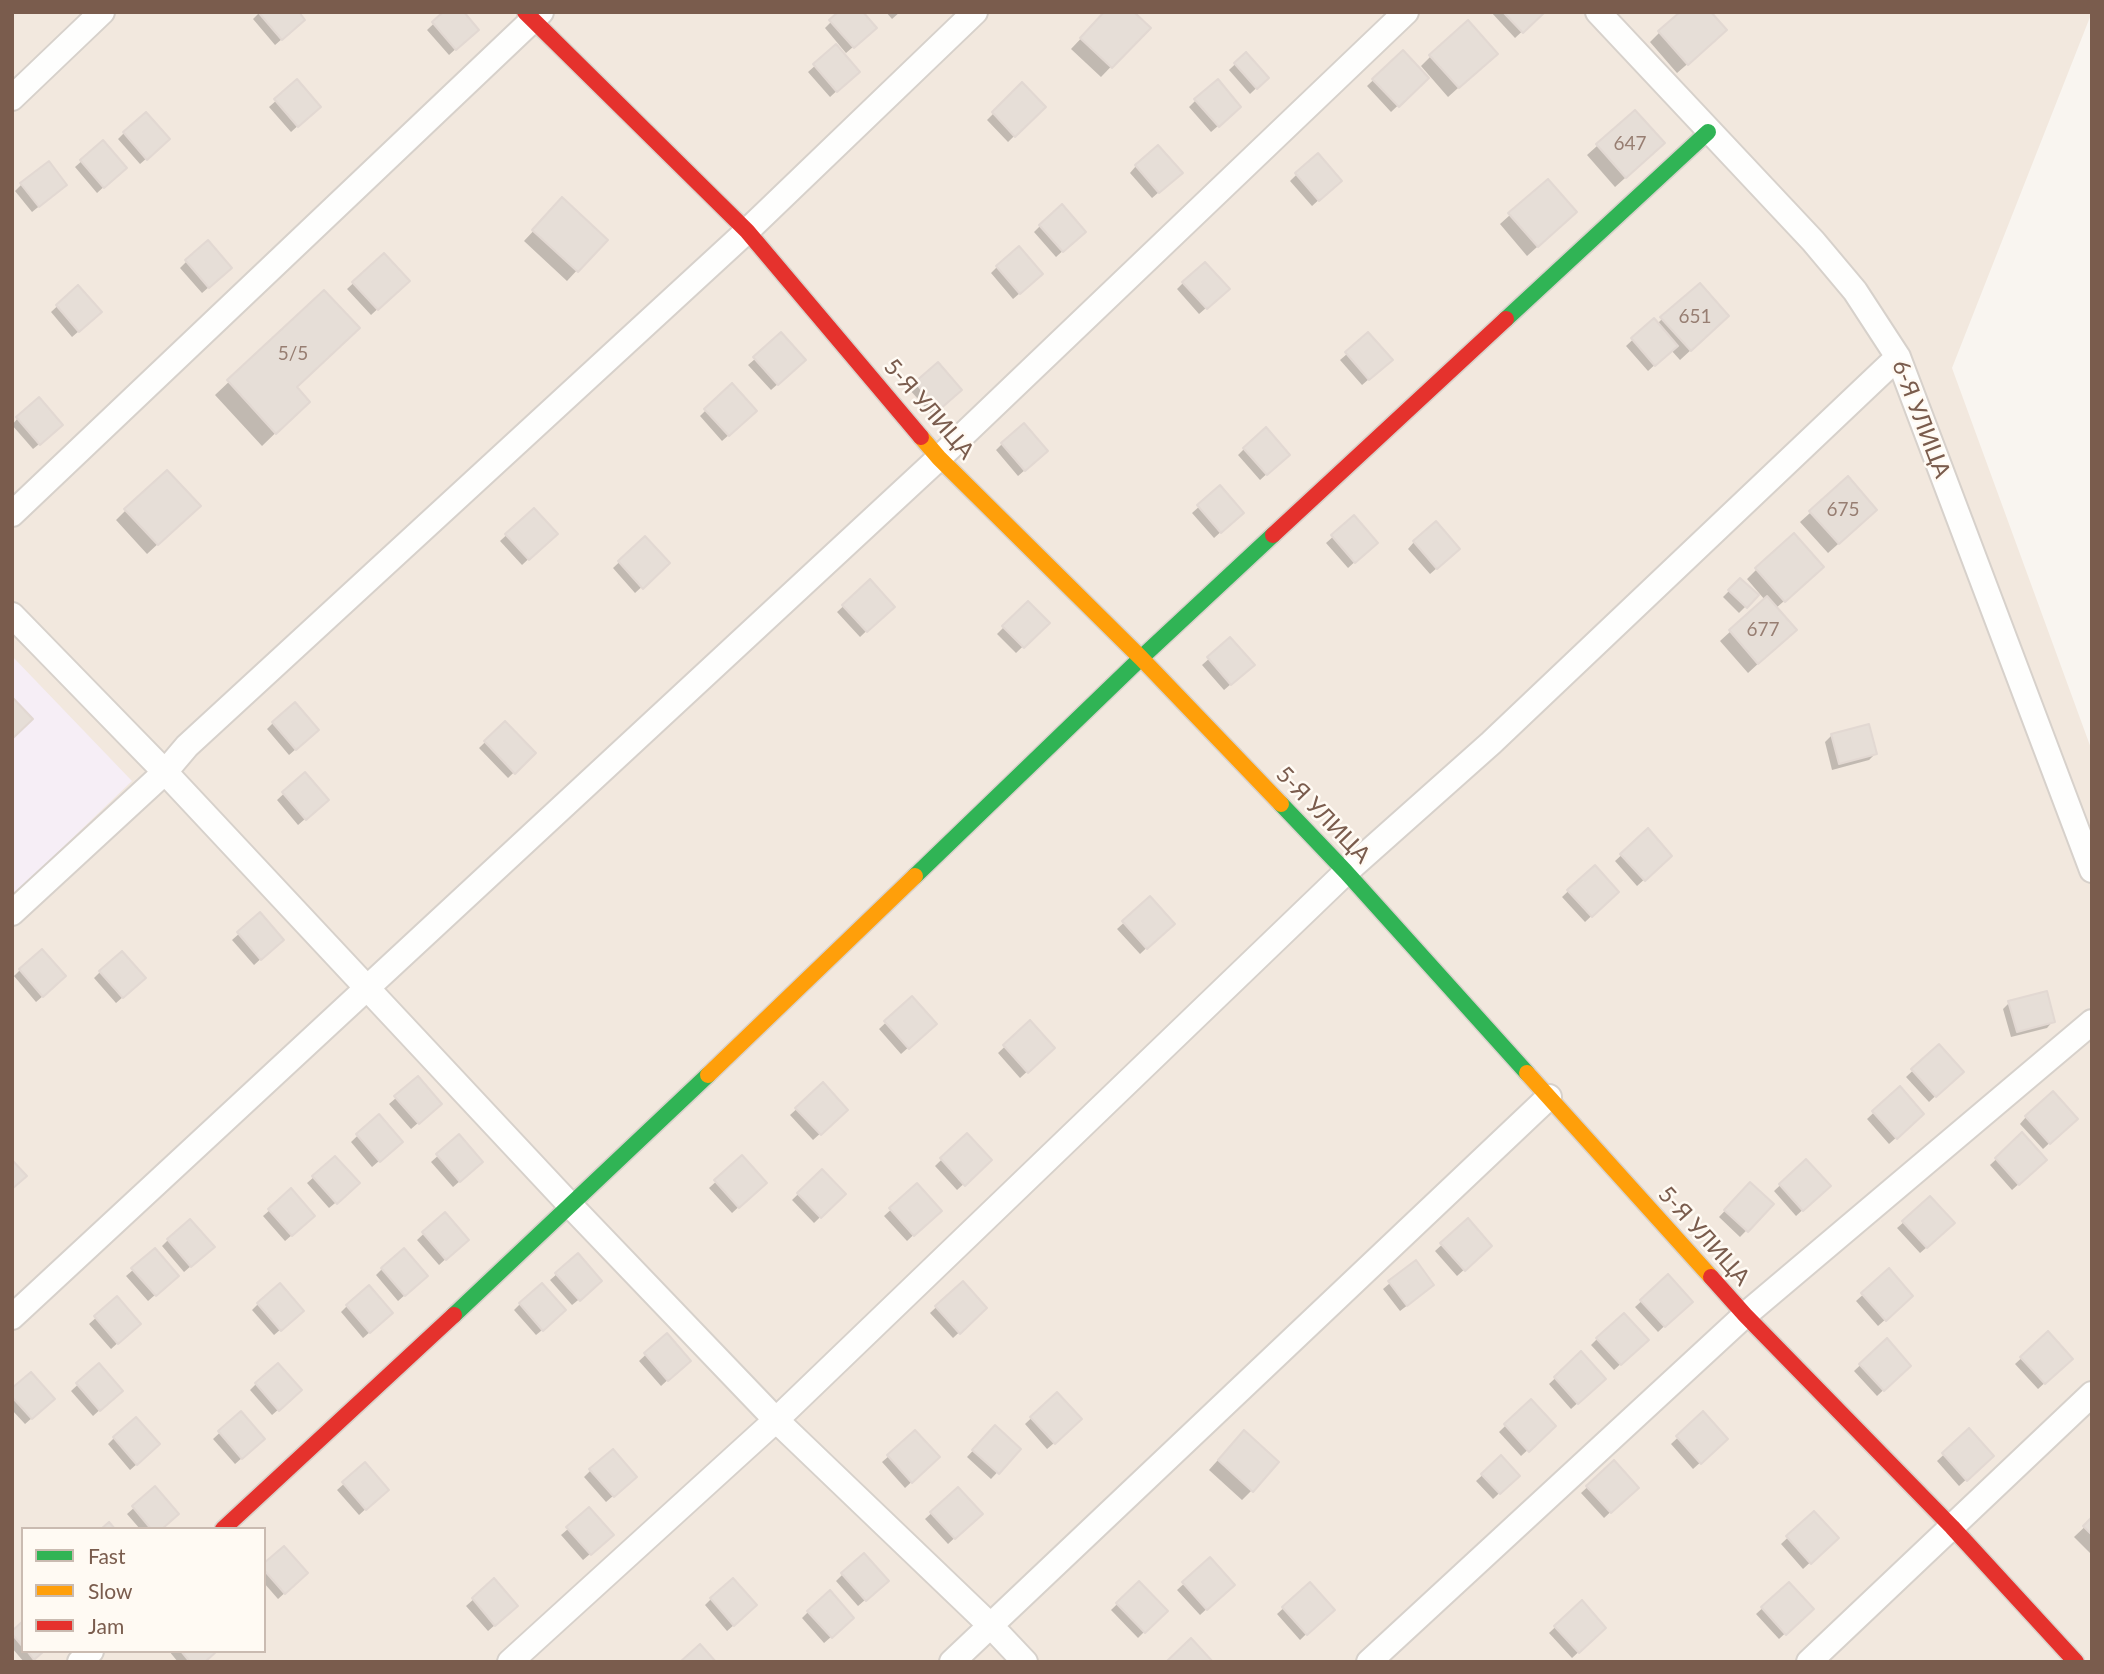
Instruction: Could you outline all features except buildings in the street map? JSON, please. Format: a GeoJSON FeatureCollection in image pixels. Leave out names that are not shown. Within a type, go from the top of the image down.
{"type":"FeatureCollection","features":[{"type":"Feature","properties":{"kind":"street"},"geometry":{"type":"LineString","coordinates":[[12,98],[102,12]]}},
{"type":"Feature","properties":{"kind":"street"},"geometry":{"type":"LineString","coordinates":[[12,913],[164,772],[187,746],[747,231],[975,12]]}},
{"type":"Feature","properties":{"kind":"street"},"geometry":{"type":"LineString","coordinates":[[12,1317],[939,458],[1406,12]]}},
{"type":"Feature","properties":{"kind":"street","name":"6-Я УЛИЦА"},"geometry":{"type":"LineString","coordinates":[[1598,12],[1813,241],[1855,291],[1898,357],[2092,870]]}},
{"type":"Feature","properties":{"kind":"street"},"geometry":{"type":"LineString","coordinates":[[12,514],[533,15]]}},
{"type":"Feature","properties":{"kind":"street","name":"5-Я УЛИЦА"},"geometry":{"type":"LineString","coordinates":[[533,15],[747,231],[939,458],[1141,658],[1346,872],[1745,1315],[1952,1527],[2076,1662]]}},
{"type":"Feature","properties":{"kind":"street"},"geometry":{"type":"LineString","coordinates":[[225,1527],[571,1206],[1141,658],[1708,132]]}},
{"type":"Feature","properties":{"kind":"street"},"geometry":{"type":"LineString","coordinates":[[510,1662],[776,1420],[1346,872],[1491,743],[1898,357]]}},
{"type":"Feature","properties":{"kind":"street"},"geometry":{"type":"LineString","coordinates":[[12,615],[164,772],[571,1206],[776,1420],[991,1626],[1025,1662]]}},
{"type":"Feature","properties":{"kind":"street"},"geometry":{"type":"LineString","coordinates":[[1369,1662],[1745,1315],[2092,1022]]}},
{"type":"Feature","properties":{"kind":"street"},"geometry":{"type":"LineString","coordinates":[[952,1662],[1549,1097]]}},
{"type":"Feature","properties":{"kind":"street"},"geometry":{"type":"LineString","coordinates":[[1809,1662],[2092,1394]]}},
{"type":"Feature","properties":{"kind":"shaded area"},"geometry":{"type":"Polygon","coordinates":[[[12,12],[2092,12],[1952,368],[2092,751],[2092,1662],[12,1662],[12,12]]]}},
{"type":"Feature","properties":{"kind":"shaded area"},"geometry":{"type":"Polygon","coordinates":[[[12,656],[132,781],[12,896],[12,656]]]}},
{"type":"Feature","properties":{"kind":"traffic: fast"},"geometry":{"type":"LineString","coordinates":[[1506,319],[1708,132]]}},
{"type":"Feature","properties":{"kind":"traffic: fast"},"geometry":{"type":"LineString","coordinates":[[915,876],[1273,535]]}},
{"type":"Feature","properties":{"kind":"traffic: fast"},"geometry":{"type":"LineString","coordinates":[[1281,804],[1527,1073]]}},
{"type":"Feature","properties":{"kind":"traffic: fast"},"geometry":{"type":"LineString","coordinates":[[454,1315],[708,1075]]}},
{"type":"Feature","properties":{"kind":"traffic: slow"},"geometry":{"type":"LineString","coordinates":[[921,437],[1141,658],[1281,804]]}},
{"type":"Feature","properties":{"kind":"traffic: slow"},"geometry":{"type":"LineString","coordinates":[[708,1075],[915,876]]}},
{"type":"Feature","properties":{"kind":"traffic: slow"},"geometry":{"type":"LineString","coordinates":[[1527,1073],[1711,1277]]}},
{"type":"Feature","properties":{"kind":"traffic: jam"},"geometry":{"type":"LineString","coordinates":[[525,12],[747,231],[921,437]]}},
{"type":"Feature","properties":{"kind":"traffic: jam"},"geometry":{"type":"LineString","coordinates":[[1273,535],[1506,319]]}},
{"type":"Feature","properties":{"kind":"traffic: jam"},"geometry":{"type":"LineString","coordinates":[[1711,1277],[1952,1527],[2076,1662]]}},
{"type":"Feature","properties":{"kind":"traffic: jam"},"geometry":{"type":"LineString","coordinates":[[225,1527],[454,1315]]}}]}
